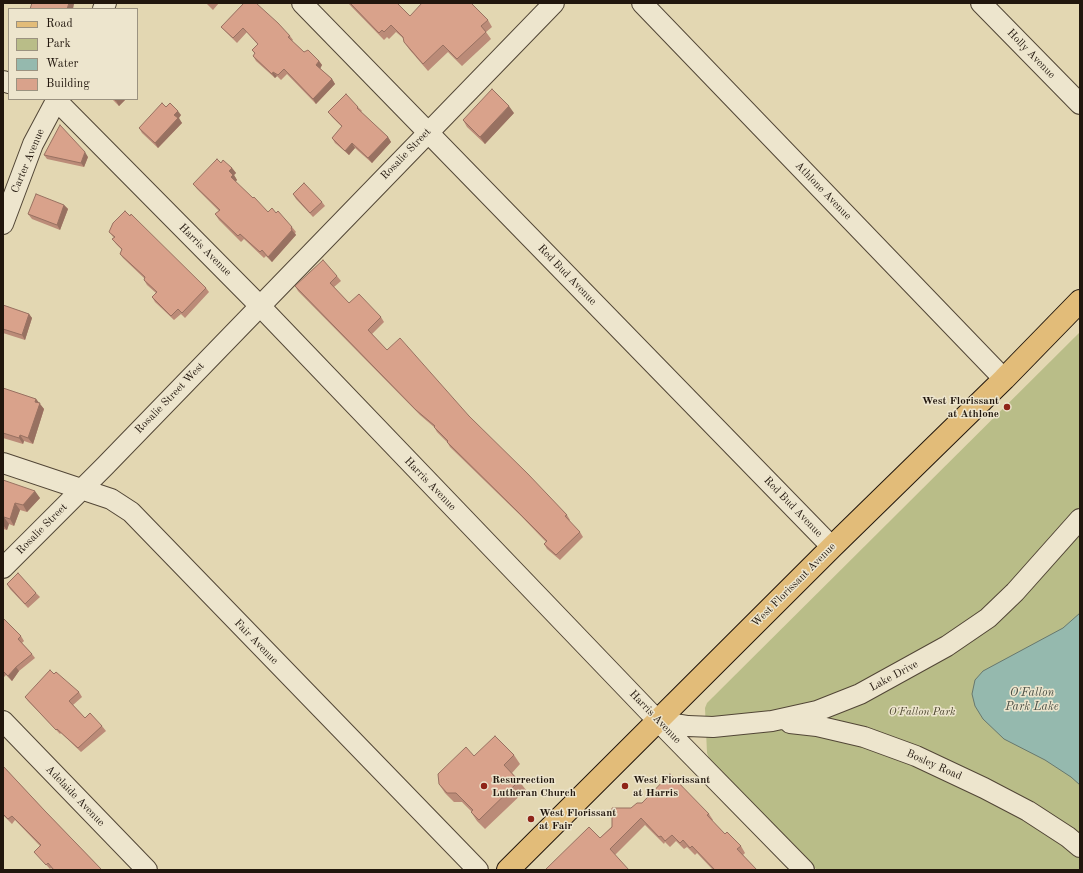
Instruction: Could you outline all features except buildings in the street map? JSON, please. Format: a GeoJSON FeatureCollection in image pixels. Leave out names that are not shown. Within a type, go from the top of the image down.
{"type":"FeatureCollection","features":[{"type":"Feature","properties":{"kind":"main road","name":"West Florissant Avenue"},"geometry":{"type":"LineString","coordinates":[[508,870],[832,547],[1004,379],[1080,300]]}},
{"type":"Feature","properties":{"kind":"street","name":"Red Bud Avenue"},"geometry":{"type":"LineString","coordinates":[[302,3],[832,547]]}},
{"type":"Feature","properties":{"kind":"street","name":"Rosalie Street"},"geometry":{"type":"LineString","coordinates":[[260,306],[554,3]]}},
{"type":"Feature","properties":{"kind":"street","name":"Athlone Avenue"},"geometry":{"type":"LineString","coordinates":[[642,3],[1004,379]]}},
{"type":"Feature","properties":{"kind":"street","name":"Holly Avenue"},"geometry":{"type":"LineString","coordinates":[[981,3],[1080,104]]}},
{"type":"Feature","properties":{"kind":"street","name":"Carter Avenue"},"geometry":{"type":"LineString","coordinates":[[3,224],[33,144],[55,100]]}},
{"type":"Feature","properties":{"kind":"street","name":"Harris Avenue"},"geometry":{"type":"LineString","coordinates":[[57,100],[260,306],[658,721],[804,870]]}},
{"type":"Feature","properties":{"kind":"street","name":"Rosalie Street West"},"geometry":{"type":"LineString","coordinates":[[80,491],[260,306]]}},
{"type":"Feature","properties":{"kind":"street","name":"Fair Avenue"},"geometry":{"type":"LineString","coordinates":[[3,463],[80,491],[111,499],[131,512],[478,870]]}},
{"type":"Feature","properties":{"kind":"street","name":"Rosalie Street"},"geometry":{"type":"LineString","coordinates":[[3,568],[80,491]]}},
{"type":"Feature","properties":{"kind":"street","name":"Lake Drive"},"geometry":{"type":"LineString","coordinates":[[658,721],[688,726],[714,727],[772,721],[818,711],[860,694],[948,646],[988,618],[1015,592],[1080,519]]}},
{"type":"Feature","properties":{"kind":"street","name":"Adelaide Avenue"},"geometry":{"type":"LineString","coordinates":[[3,721],[147,870]]}},
{"type":"Feature","properties":{"kind":"street","name":"Bosley Road"},"geometry":{"type":"LineString","coordinates":[[772,721],[817,726],[864,737],[916,756],[984,788],[1028,811],[1068,837],[1080,847]]}},
{"type":"Feature","properties":{"kind":"green space","name":"O'Fallon Park"},"geometry":{"type":"Polygon","coordinates":[[[1080,332],[1080,870],[817,870],[709,758],[707,753],[705,708],[707,703],[1080,332]]]}},
{"type":"Feature","properties":{"kind":"water","name":"O'Fallon Park Lake"},"geometry":{"type":"Polygon","coordinates":[[[1080,613],[1080,785],[1071,777],[1045,760],[1004,739],[983,719],[975,706],[972,694],[975,680],[983,671],[1063,628],[1080,613]]]}},
{"type":"Feature","properties":{"kind":"place","name":"West Florissant at Athlone"},"geometry":{"type":"Point","coordinates":[1007,407]}},
{"type":"Feature","properties":{"kind":"place","name":"Resurrection Lutheran Church"},"geometry":{"type":"Point","coordinates":[484,786]}},
{"type":"Feature","properties":{"kind":"place","name":"West Florissant at Harris"},"geometry":{"type":"Point","coordinates":[625,786]}},
{"type":"Feature","properties":{"kind":"place","name":"West Florissant at Fair"},"geometry":{"type":"Point","coordinates":[531,819]}}]}
